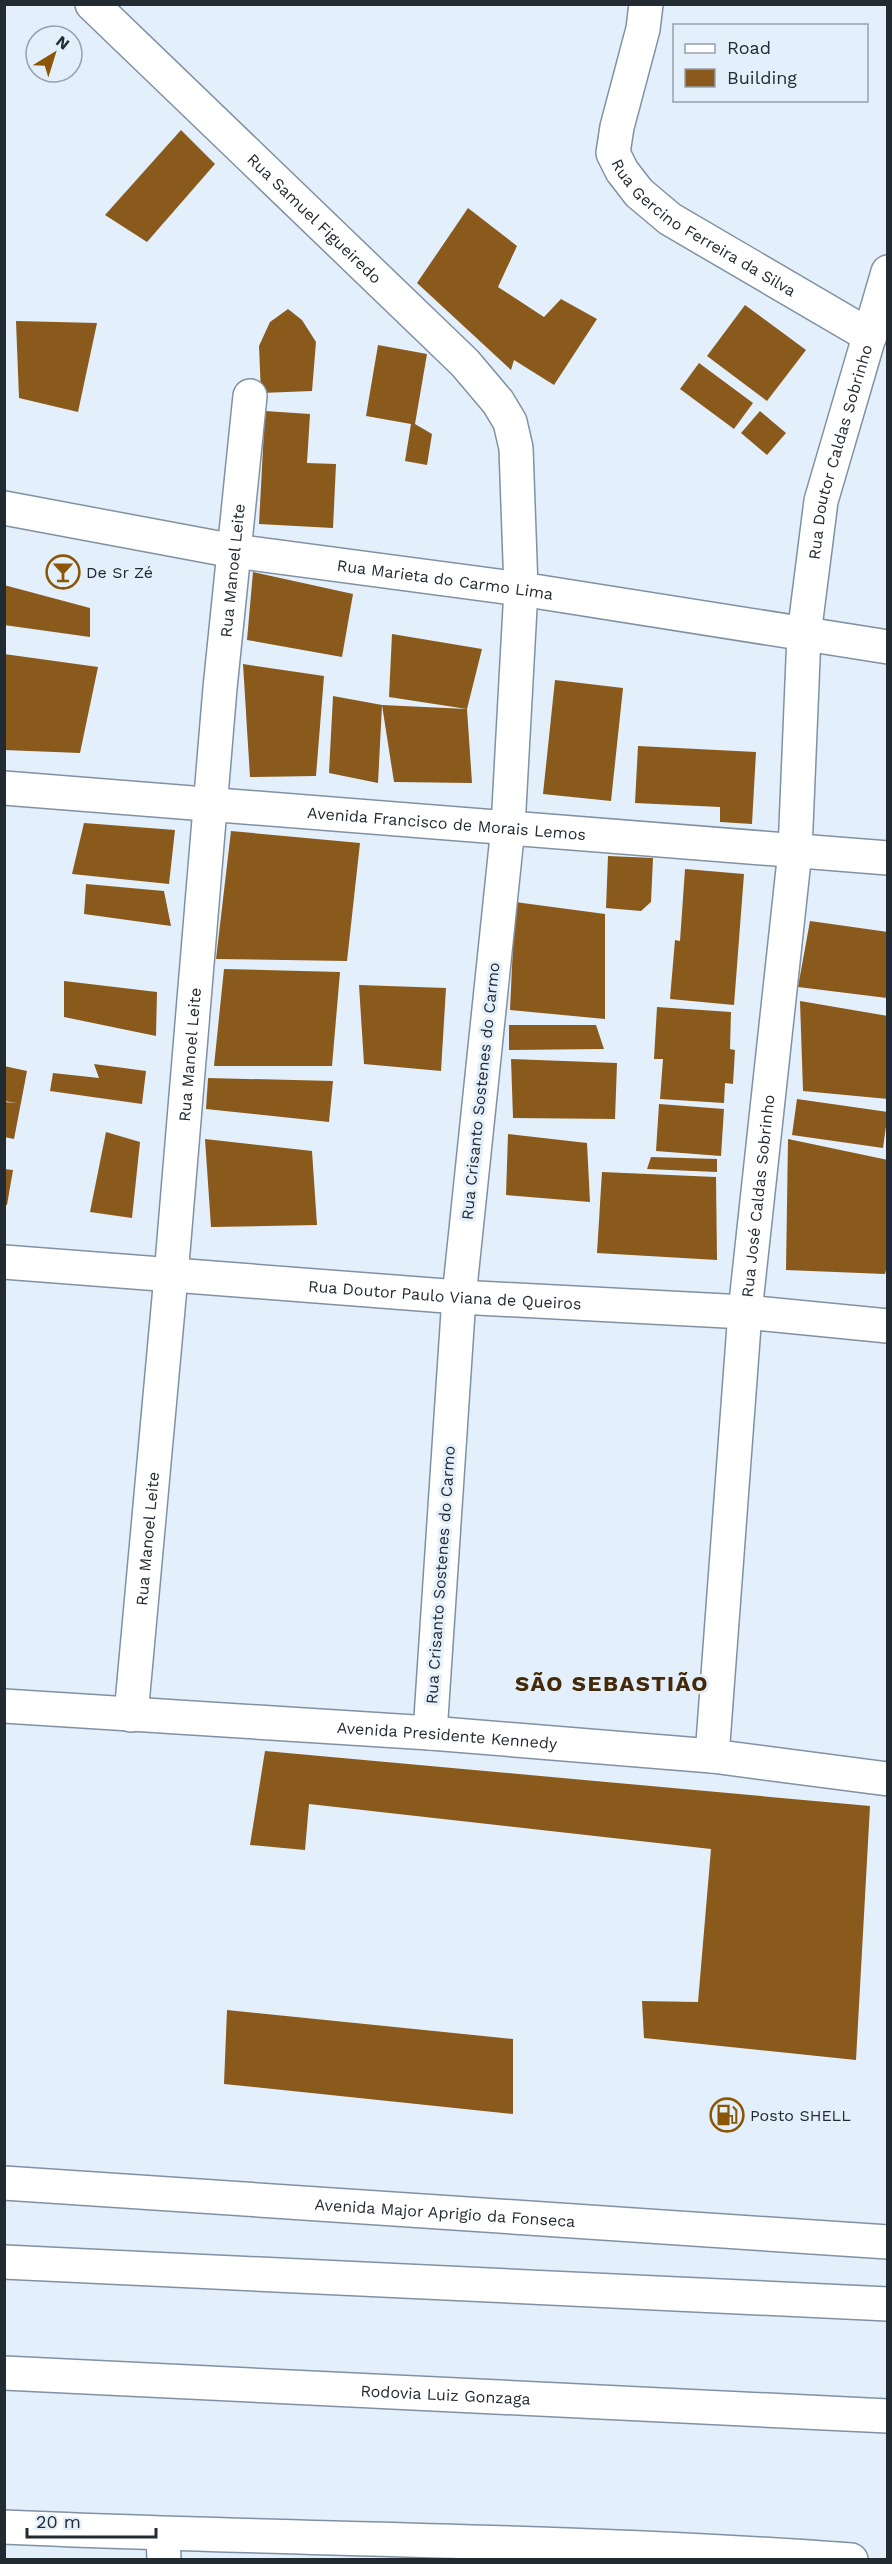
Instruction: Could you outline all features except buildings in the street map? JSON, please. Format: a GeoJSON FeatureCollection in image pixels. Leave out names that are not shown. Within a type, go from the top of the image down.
{"type":"FeatureCollection","features":[{"type":"Feature","properties":{"kind":"main road","name":"Rua Samuel Figueiredo"},"geometry":{"type":"LineString","coordinates":[[92,4],[465,363],[498,402],[510,422],[516,448]]}},
{"type":"Feature","properties":{"kind":"main road","name":"Rua Gercino Ferreira da Silva"},"geometry":{"type":"LineString","coordinates":[[645,4],[643,29],[617,127],[613,153],[622,171],[639,193],[670,219],[870,336]]}},
{"type":"Feature","properties":{"kind":"main road","name":"Rua Doutor Caldas Sobrinho"},"geometry":{"type":"LineString","coordinates":[[804,635],[821,501],[888,272]]}},
{"type":"Feature","properties":{"kind":"main road","name":"Rua Manoel Leite"},"geometry":{"type":"LineString","coordinates":[[130,1715],[171,1276],[220,688],[250,396]]}},
{"type":"Feature","properties":{"kind":"main road","name":"Rua Crisanto Sostenes do Carmo"},"geometry":{"type":"LineString","coordinates":[[430,1733],[459,1297],[508,827],[521,589],[516,448]]}},
{"type":"Feature","properties":{"kind":"main road","name":"Rua Marieta do Carmo Lima"},"geometry":{"type":"LineString","coordinates":[[4,508],[234,551],[521,589],[888,647]]}},
{"type":"Feature","properties":{"kind":"main road","name":"Rua José Caldas Sobrinho"},"geometry":{"type":"LineString","coordinates":[[712,1756],[745,1312],[795,851],[804,635]]}},
{"type":"Feature","properties":{"kind":"main road","name":"Avenida Francisco de Morais Lemos"},"geometry":{"type":"LineString","coordinates":[[4,788],[888,858]]}},
{"type":"Feature","properties":{"kind":"main road","name":"Rua Doutor Paulo Viana de Queiros"},"geometry":{"type":"LineString","coordinates":[[4,1262],[459,1297],[745,1312],[888,1326]]}},
{"type":"Feature","properties":{"kind":"main road","name":"Avenida Presidente Kennedy"},"geometry":{"type":"LineString","coordinates":[[4,1706],[430,1733],[712,1756],[888,1779]]}},
{"type":"Feature","properties":{"kind":"main road","name":"Avenida Major Aprigio da Fonseca"},"geometry":{"type":"LineString","coordinates":[[4,2183],[888,2242]]}},
{"type":"Feature","properties":{"kind":"main road"},"geometry":{"type":"LineString","coordinates":[[4,2262],[888,2304]]}},
{"type":"Feature","properties":{"kind":"main road","name":"Rodovia Luiz Gonzaga"},"geometry":{"type":"LineString","coordinates":[[4,2373],[888,2416]]}},
{"type":"Feature","properties":{"kind":"main road"},"geometry":{"type":"LineString","coordinates":[[4,2527],[164,2547],[718,2550],[851,2559]]}},
{"type":"Feature","properties":{"kind":"place","name":"De Sr Zé"},"geometry":{"type":"Point","coordinates":[63,572]}},
{"type":"Feature","properties":{"kind":"place","name":"Posto SHELL"},"geometry":{"type":"Point","coordinates":[727,2115]}},
{"type":"Feature","properties":{"kind":"district","name":"SÃO SEBASTIÃO"},"geometry":{"type":"Point","coordinates":[612,1683]}}]}
